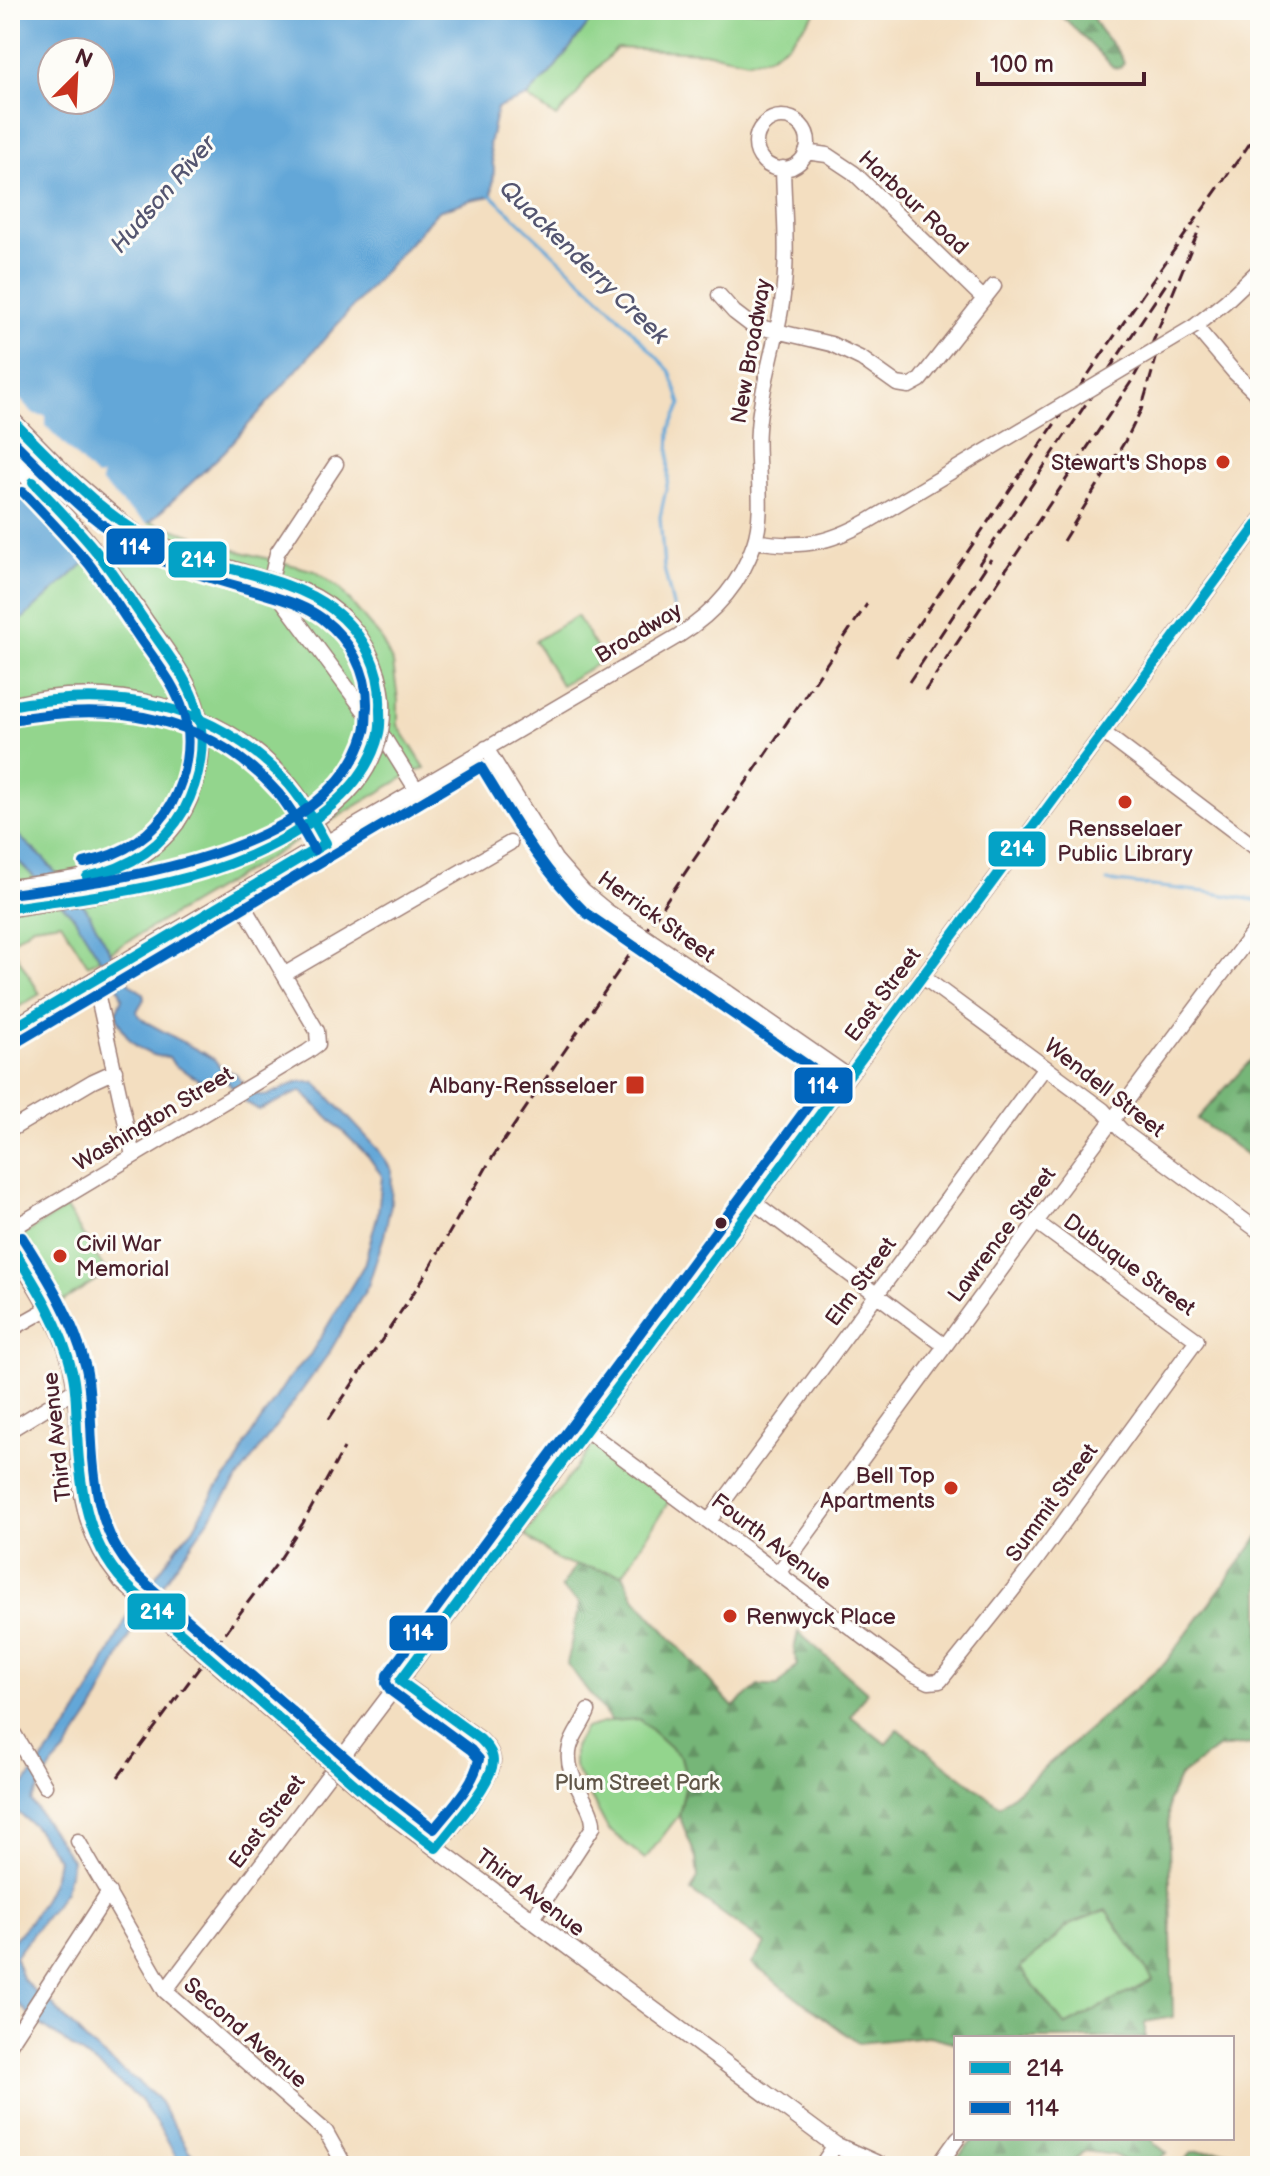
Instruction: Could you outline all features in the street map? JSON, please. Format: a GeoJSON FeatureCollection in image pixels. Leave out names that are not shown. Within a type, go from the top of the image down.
{"type":"FeatureCollection","features":[{"type":"Feature","properties":{"kind":"main road"},"geometry":{"type":"LineString","coordinates":[[10,418],[67,476],[148,541],[302,591],[335,610],[356,631],[371,656],[381,695],[381,724],[369,762],[347,793],[307,824],[263,848],[216,867],[159,884],[10,908]]}},
{"type":"Feature","properties":{"kind":"main road"},"geometry":{"type":"LineString","coordinates":[[10,459],[63,514],[113,574],[186,682],[199,719],[201,758],[194,788],[182,814],[164,838],[140,857],[106,873],[10,888]]}},
{"type":"Feature","properties":{"kind":"main road"},"geometry":{"type":"LineString","coordinates":[[10,706],[69,696],[113,697],[155,704],[201,721],[238,741],[276,771],[301,801],[326,843]]}},
{"type":"Feature","properties":{"kind":"main road","name":"Broadway"},"geometry":{"type":"LineString","coordinates":[[10,1030],[326,843]]}},
{"type":"Feature","properties":{"kind":"main road","name":"Third Avenue"},"geometry":{"type":"LineString","coordinates":[[10,1244],[49,1308],[65,1344],[74,1374],[83,1496],[93,1533],[122,1581],[386,1811],[835,2145],[882,2166]]}},
{"type":"Feature","properties":{"kind":"street"},"geometry":{"type":"LineString","coordinates":[[783,117],[798,124],[807,137],[806,152],[797,163],[783,168],[768,164],[758,151],[757,138],[766,122],[783,117]]}},
{"type":"Feature","properties":{"kind":"street","name":"Harbour Road"},"geometry":{"type":"LineString","coordinates":[[806,152],[827,155],[854,173],[984,299]]}},
{"type":"Feature","properties":{"kind":"street","name":"New Broadway"},"geometry":{"type":"LineString","coordinates":[[756,541],[759,518],[759,415],[783,299],[787,256],[783,168]]}},
{"type":"Feature","properties":{"kind":"street"},"geometry":{"type":"LineString","coordinates":[[756,541],[786,545],[829,540],[849,532],[1195,326],[1260,269]]}},
{"type":"Feature","properties":{"kind":"street"},"geometry":{"type":"LineString","coordinates":[[719,295],[751,325],[839,347],[897,384],[909,386],[920,380],[994,286]]}},
{"type":"Feature","properties":{"kind":"street"},"geometry":{"type":"LineString","coordinates":[[1195,326],[1260,397]]}},
{"type":"Feature","properties":{"kind":"street"},"geometry":{"type":"LineString","coordinates":[[336,464],[277,553],[270,584],[383,736],[416,789]]}},
{"type":"Feature","properties":{"kind":"street","name":"East Street"},"geometry":{"type":"LineString","coordinates":[[165,1991],[400,1681],[1260,521]]}},
{"type":"Feature","properties":{"kind":"street","name":"Broadway"},"geometry":{"type":"LineString","coordinates":[[326,843],[701,620],[732,588],[756,541]]}},
{"type":"Feature","properties":{"kind":"street"},"geometry":{"type":"LineString","coordinates":[[1104,733],[1260,851]]}},
{"type":"Feature","properties":{"kind":"street","name":"Herrick Street"},"geometry":{"type":"LineString","coordinates":[[486,748],[555,859],[584,892],[607,911],[848,1076]]}},
{"type":"Feature","properties":{"kind":"street"},"geometry":{"type":"LineString","coordinates":[[237,895],[285,974],[510,843]]}},
{"type":"Feature","properties":{"kind":"street","name":"Lawrence Street"},"geometry":{"type":"LineString","coordinates":[[779,1572],[1260,923]]}},
{"type":"Feature","properties":{"kind":"street","name":"Washington Street"},"geometry":{"type":"LineString","coordinates":[[10,1230],[318,1044],[317,1031],[285,974]]}},
{"type":"Feature","properties":{"kind":"street","name":"Wendell Street"},"geometry":{"type":"LineString","coordinates":[[923,977],[1103,1110],[1121,1130],[1260,1232]]}},
{"type":"Feature","properties":{"kind":"street"},"geometry":{"type":"LineString","coordinates":[[95,979],[133,1156]]}},
{"type":"Feature","properties":{"kind":"street","name":"Elm Street"},"geometry":{"type":"LineString","coordinates":[[709,1521],[1045,1067]]}},
{"type":"Feature","properties":{"kind":"street"},"geometry":{"type":"LineString","coordinates":[[10,1130],[115,1071]]}},
{"type":"Feature","properties":{"kind":"street"},"geometry":{"type":"LineString","coordinates":[[755,1203],[945,1346]]}},
{"type":"Feature","properties":{"kind":"street","name":"Dubuque Street"},"geometry":{"type":"LineString","coordinates":[[1036,1222],[1197,1340]]}},
{"type":"Feature","properties":{"kind":"street"},"geometry":{"type":"LineString","coordinates":[[10,1330],[49,1308]]}},
{"type":"Feature","properties":{"kind":"street","name":"Summit Street"},"geometry":{"type":"LineString","coordinates":[[935,1683],[949,1671],[1031,1567],[1197,1340]]}},
{"type":"Feature","properties":{"kind":"street"},"geometry":{"type":"LineString","coordinates":[[10,1430],[75,1390]]}},
{"type":"Feature","properties":{"kind":"street","name":"Fourth Avenue"},"geometry":{"type":"LineString","coordinates":[[586,1430],[913,1674],[935,1683]]}},
{"type":"Feature","properties":{"kind":"street"},"geometry":{"type":"LineString","coordinates":[[400,1681],[480,1739],[493,1758],[492,1770],[485,1784],[436,1848]]}},
{"type":"Feature","properties":{"kind":"street"},"geometry":{"type":"LineString","coordinates":[[532,1920],[593,1827],[594,1821],[569,1761],[570,1747],[588,1711]]}},
{"type":"Feature","properties":{"kind":"street"},"geometry":{"type":"LineString","coordinates":[[10,1727],[45,1786]]}},
{"type":"Feature","properties":{"kind":"street","name":"Second Avenue"},"geometry":{"type":"LineString","coordinates":[[78,1841],[165,1991],[326,2132],[345,2166]]}},
{"type":"Feature","properties":{"kind":"street"},"geometry":{"type":"LineString","coordinates":[[10,2044],[109,1892]]}},
{"type":"Feature","properties":{"kind":"street"},"geometry":{"type":"LineString","coordinates":[[938,2166],[957,2140]]}},
{"type":"Feature","properties":{"kind":"street"},"geometry":{"type":"LineString","coordinates":[[821,2166],[835,2145]]}},
{"type":"Feature","properties":{"kind":"green space"},"geometry":{"type":"Polygon","coordinates":[[[599,10],[818,10],[789,43],[768,57],[748,61],[704,52],[617,48],[556,117],[527,97],[552,71],[599,10]]]}},
{"type":"Feature","properties":{"kind":"green space"},"geometry":{"type":"Polygon","coordinates":[[[1056,10],[1091,10],[1097,25],[1121,56],[1124,63],[1120,68],[1113,67],[1056,10]]]}},
{"type":"Feature","properties":{"kind":"green space"},"geometry":{"type":"Polygon","coordinates":[[[141,510],[151,522],[242,552],[315,571],[340,589],[380,637],[393,663],[398,725],[425,768],[415,771],[88,965],[61,922],[33,926],[10,943],[10,618],[141,510]]]}},
{"type":"Feature","properties":{"kind":"green space"},"geometry":{"type":"Polygon","coordinates":[[[577,616],[604,660],[561,685],[535,641],[577,616]]]}},
{"type":"Feature","properties":{"kind":"green space"},"geometry":{"type":"Polygon","coordinates":[[[10,944],[40,994],[10,1012],[10,944]]]}},
{"type":"Feature","properties":{"kind":"green space"},"geometry":{"type":"Polygon","coordinates":[[[1260,1050],[1260,1164],[1197,1119],[1260,1050]]]}},
{"type":"Feature","properties":{"kind":"green space"},"geometry":{"type":"Polygon","coordinates":[[[66,1208],[107,1273],[63,1301],[22,1236],[66,1208]]]}},
{"type":"Feature","properties":{"kind":"green space"},"geometry":{"type":"Polygon","coordinates":[[[593,1445],[669,1501],[623,1574],[560,1562],[525,1535],[593,1445]]]}},
{"type":"Feature","properties":{"kind":"green space"},"geometry":{"type":"Polygon","coordinates":[[[1260,1535],[1260,1743],[1218,1748],[1179,1777],[1168,1801],[1173,2017],[1145,2022],[1145,2036],[954,2036],[954,2042],[929,2036],[858,2043],[752,1964],[765,1944],[691,1891],[698,1878],[696,1858],[679,1815],[687,1780],[681,1757],[639,1719],[611,1721],[567,1664],[579,1603],[561,1588],[576,1565],[623,1574],[633,1596],[733,1707],[758,1686],[778,1686],[797,1665],[794,1650],[798,1632],[867,1692],[851,1716],[886,1744],[898,1729],[1000,1806],[1165,1663],[1260,1535]],[[1106,1910],[1072,1923],[1020,1968],[1065,2026],[1153,1980],[1106,1910]]]}},
{"type":"Feature","properties":{"kind":"green space","name":"Plum Street Park"},"geometry":{"type":"Polygon","coordinates":[[[639,1718],[681,1756],[687,1780],[679,1815],[645,1859],[608,1829],[574,1766],[574,1747],[585,1728],[639,1718]]]}},
{"type":"Feature","properties":{"kind":"green space"},"geometry":{"type":"Polygon","coordinates":[[[1106,1910],[1154,1980],[1065,2026],[1020,1968],[1072,1923],[1106,1910]]]}},
{"type":"Feature","properties":{"kind":"green space"},"geometry":{"type":"Polygon","coordinates":[[[973,2140],[1153,2140],[1167,2153],[1151,2166],[1134,2166],[1114,2155],[1084,2151],[1068,2166],[950,2166],[973,2140]]]}},
{"type":"Feature","properties":{"kind":"green space"},"geometry":{"type":"Polygon","coordinates":[[[1233,2151],[1235,2166],[1178,2166],[1193,2152],[1233,2151]]]}},
{"type":"Feature","properties":{"kind":"water","name":"Hudson River"},"geometry":{"type":"Polygon","coordinates":[[[21,10],[599,10],[552,71],[527,97],[497,108],[489,145],[494,169],[492,196],[438,211],[224,452],[151,521],[89,559],[10,630],[10,23],[21,10]]]}},
{"type":"Feature","properties":{"kind":"water"},"geometry":{"type":"Polygon","coordinates":[[[10,828],[44,859],[86,908],[124,976],[143,993],[138,1015],[214,1059],[221,1068],[236,1074],[251,1093],[266,1096],[300,1081],[316,1083],[378,1149],[392,1171],[391,1204],[368,1286],[329,1353],[134,1626],[93,1711],[52,1766],[31,1801],[72,1860],[65,1891],[15,1957],[22,1978],[52,2004],[87,2042],[157,2098],[189,2151],[204,2166],[181,2166],[140,2100],[37,2022],[10,1996],[10,1944],[40,1905],[58,1859],[33,1825],[11,1807],[20,1790],[71,1723],[129,1613],[193,1529],[290,1376],[310,1355],[364,1265],[378,1213],[382,1176],[368,1156],[301,1091],[259,1110],[244,1101],[226,1080],[201,1081],[174,1065],[169,1057],[150,1054],[135,1045],[123,1031],[116,1013],[122,998],[119,989],[74,917],[10,853],[10,828]]]}},
{"type":"Feature","properties":{"kind":"pier"},"geometry":{"type":"Polygon","coordinates":[[[10,389],[34,414],[46,416],[46,426],[96,477],[102,476],[101,482],[124,506],[151,526],[90,564],[10,480],[10,389]]]}},
{"type":"Feature","properties":{"kind":"waterway","name":"Quackenderry Creek"},"geometry":{"type":"LineString","coordinates":[[491,195],[609,306],[670,371],[681,404],[670,429],[668,480],[660,517],[664,568],[675,614]]}},
{"type":"Feature","properties":{"kind":"waterway","name":"Quackenderry Creek"},"geometry":{"type":"LineString","coordinates":[[1107,881],[1260,901]]}},
{"type":"Feature","properties":{"kind":"railway"},"geometry":{"type":"LineString","coordinates":[[1234,167],[1260,128]]}},
{"type":"Feature","properties":{"kind":"railway"},"geometry":{"type":"LineString","coordinates":[[896,657],[1238,160]]}},
{"type":"Feature","properties":{"kind":"railway"},"geometry":{"type":"LineString","coordinates":[[925,691],[1133,379],[1152,344],[1200,227]]}},
{"type":"Feature","properties":{"kind":"railway"},"geometry":{"type":"LineString","coordinates":[[979,564],[1170,278]]}},
{"type":"Feature","properties":{"kind":"railway"},"geometry":{"type":"LineString","coordinates":[[1063,541],[1141,410],[1160,345]]}},
{"type":"Feature","properties":{"kind":"railway"},"geometry":{"type":"LineString","coordinates":[[909,682],[991,559]]}},
{"type":"Feature","properties":{"kind":"railway"},"geometry":{"type":"LineString","coordinates":[[329,1419],[426,1274],[490,1161],[867,604]]}},
{"type":"Feature","properties":{"kind":"railway"},"geometry":{"type":"LineString","coordinates":[[118,1777],[278,1562],[344,1448]]}},
{"type":"Feature","properties":{"kind":"transit line","name":"214"},"geometry":{"type":"LineString","coordinates":[[10,418],[86,493],[150,540],[193,558],[297,589],[332,609],[353,629],[369,653],[380,694],[376,745],[359,776],[325,811],[291,835],[254,854],[175,880],[10,908]]}},
{"type":"Feature","properties":{"kind":"transit line","name":"114"},"geometry":{"type":"LineString","coordinates":[[10,438],[84,510],[125,541],[170,564],[296,604],[323,619],[333,627],[356,658],[367,694],[365,731],[344,773],[310,807],[266,833],[214,854],[160,869],[10,894]]}},
{"type":"Feature","properties":{"kind":"transit line","name":"214"},"geometry":{"type":"LineString","coordinates":[[33,482],[113,573],[183,677],[200,722],[202,747],[198,773],[190,798],[175,823],[155,845],[130,862],[87,877]]}},
{"type":"Feature","properties":{"kind":"transit line","name":"114"},"geometry":{"type":"LineString","coordinates":[[23,492],[103,583],[171,684],[181,704],[186,725],[184,771],[177,793],[164,815],[135,843],[111,855],[84,863]]}},
{"type":"Feature","properties":{"kind":"transit line","name":"214"},"geometry":{"type":"LineString","coordinates":[[10,1244],[46,1305],[67,1354],[75,1386],[78,1455],[84,1497],[105,1557],[133,1591],[368,1796],[436,1848],[479,1793],[491,1770],[493,1758],[480,1739],[400,1681],[1260,521]]}},
{"type":"Feature","properties":{"kind":"transit line","name":"214"},"geometry":{"type":"LineString","coordinates":[[10,706],[86,698],[123,700],[159,706],[193,717],[226,732],[257,754],[286,781],[326,843],[10,1030]]}},
{"type":"Feature","properties":{"kind":"transit line","name":"114"},"geometry":{"type":"LineString","coordinates":[[13,720],[86,712],[156,720],[189,730],[251,766],[278,793],[314,850]]}},
{"type":"Feature","properties":{"kind":"transit line","name":"114"},"geometry":{"type":"LineString","coordinates":[[17,1042],[481,767],[542,862],[586,913],[828,1079],[387,1675],[386,1683],[391,1691],[479,1759],[467,1787],[434,1829],[377,1785],[127,1564],[115,1546],[100,1508],[93,1466],[88,1382],[81,1350],[59,1300],[22,1237]]}},
{"type":"Feature","properties":{"kind":"place","name":"Stewart's Shops"},"geometry":{"type":"Point","coordinates":[1223,462]}},
{"type":"Feature","properties":{"kind":"place","name":"Rensselaer Public Library"},"geometry":{"type":"Point","coordinates":[1125,802]}},
{"type":"Feature","properties":{"kind":"place","name":"Albany-Rensselaer"},"geometry":{"type":"Point","coordinates":[635,1085]}},
{"type":"Feature","properties":{"kind":"place","name":"Civil War Memorial"},"geometry":{"type":"Point","coordinates":[60,1256]}},
{"type":"Feature","properties":{"kind":"place","name":"Bell Top Apartments"},"geometry":{"type":"Point","coordinates":[951,1488]}},
{"type":"Feature","properties":{"kind":"place","name":"Renwyck Place"},"geometry":{"type":"Point","coordinates":[730,1616]}}]}
